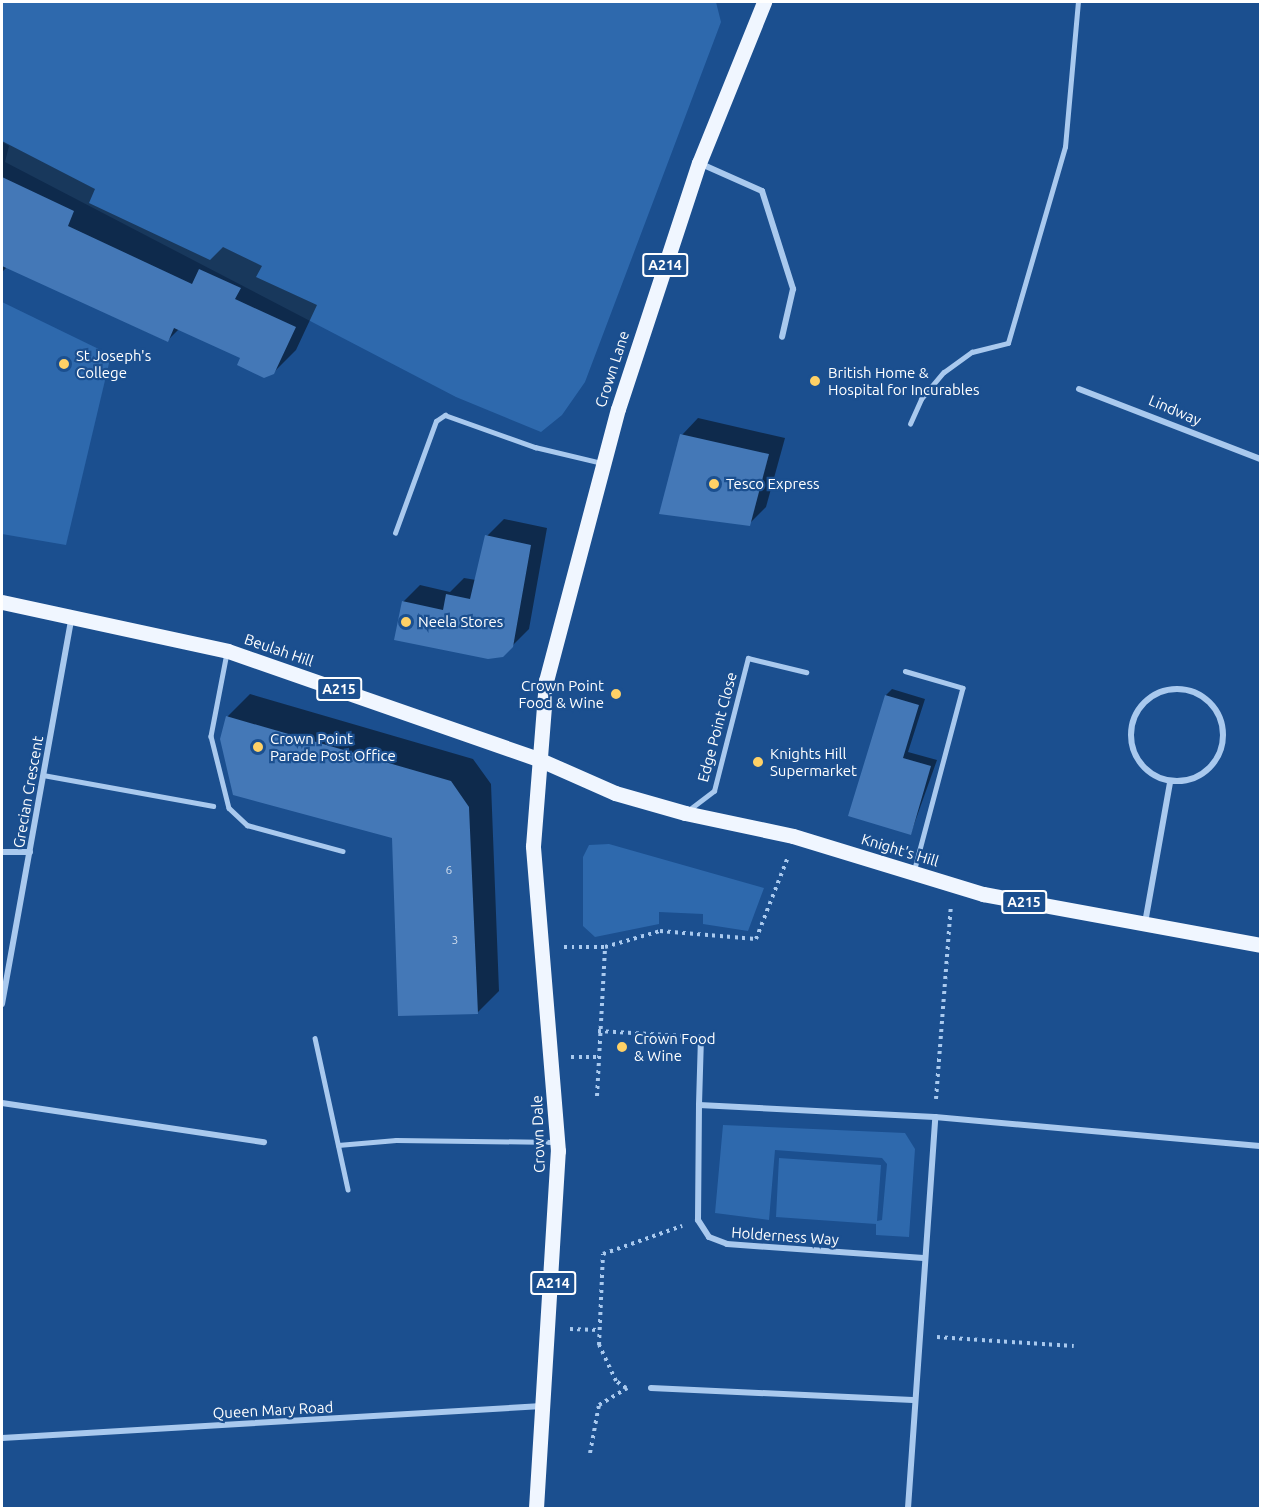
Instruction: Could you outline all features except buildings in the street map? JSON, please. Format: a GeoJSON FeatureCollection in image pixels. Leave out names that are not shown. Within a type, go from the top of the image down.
{"type":"FeatureCollection","features":[{"type":"Feature","properties":{"kind":"main road","name":"Crown Lane"},"geometry":{"type":"LineString","coordinates":[[538,759],[552,644],[602,463],[699,163],[764,2]]}},
{"type":"Feature","properties":{"kind":"main road","name":"Beulah Hill"},"geometry":{"type":"LineString","coordinates":[[2,602],[71,619],[228,651],[538,759]]}},
{"type":"Feature","properties":{"kind":"main road","name":"Knight's Hill"},"geometry":{"type":"LineString","coordinates":[[538,759],[615,793],[685,813],[793,836],[952,885],[1145,927],[1260,945]]}},
{"type":"Feature","properties":{"kind":"main road","name":"Crown Dale"},"geometry":{"type":"LineString","coordinates":[[536,1509],[551,1328],[558,1142],[533,846],[538,759]]}},
{"type":"Feature","properties":{"kind":"street"},"geometry":{"type":"LineString","coordinates":[[699,163],[762,191],[794,289],[782,337]]}},
{"type":"Feature","properties":{"kind":"street","name":"Lindway"},"geometry":{"type":"LineString","coordinates":[[1079,389],[1260,459]]}},
{"type":"Feature","properties":{"kind":"street","name":"Grecian Crescent"},"geometry":{"type":"LineString","coordinates":[[2,1004],[71,619]]}},
{"type":"Feature","properties":{"kind":"street"},"geometry":{"type":"LineString","coordinates":[[1184,689],[1215,708],[1224,742],[1205,773],[1170,782],[1139,763],[1131,728],[1150,697],[1184,689]]}},
{"type":"Feature","properties":{"kind":"street"},"geometry":{"type":"LineString","coordinates":[[1145,927],[1170,782]]}},
{"type":"Feature","properties":{"kind":"street"},"geometry":{"type":"LineString","coordinates":[[2,852],[30,852]]}},
{"type":"Feature","properties":{"kind":"street","name":"Holderness Way"},"geometry":{"type":"LineString","coordinates":[[701,1037],[698,1220],[710,1237],[727,1245],[924,1258]]}},
{"type":"Feature","properties":{"kind":"street"},"geometry":{"type":"LineString","coordinates":[[2,1103],[264,1142]]}},
{"type":"Feature","properties":{"kind":"street"},"geometry":{"type":"LineString","coordinates":[[699,1105],[934,1117],[1260,1146]]}},
{"type":"Feature","properties":{"kind":"street"},"geometry":{"type":"LineString","coordinates":[[908,1509],[913,1400],[934,1117]]}},
{"type":"Feature","properties":{"kind":"street"},"geometry":{"type":"LineString","coordinates":[[651,1388],[913,1400]]}},
{"type":"Feature","properties":{"kind":"street","name":"Queen Mary Road"},"geometry":{"type":"LineString","coordinates":[[2,1438],[546,1406]]}},
{"type":"Feature","properties":{"kind":"lane"},"geometry":{"type":"LineString","coordinates":[[910,424],[921,399],[944,372],[972,352],[1008,343],[1065,147],[1078,2]]}},
{"type":"Feature","properties":{"kind":"lane"},"geometry":{"type":"LineString","coordinates":[[395,533],[436,421],[445,415],[535,447],[602,463]]}},
{"type":"Feature","properties":{"kind":"lane"},"geometry":{"type":"LineString","coordinates":[[228,651],[211,736],[229,808],[247,825],[343,850]]}},
{"type":"Feature","properties":{"kind":"lane","name":"Edge Point Close"},"geometry":{"type":"LineString","coordinates":[[685,813],[714,791],[748,658],[806,672]]}},
{"type":"Feature","properties":{"kind":"lane"},"geometry":{"type":"LineString","coordinates":[[905,671],[963,688],[914,874]]}},
{"type":"Feature","properties":{"kind":"lane"},"geometry":{"type":"LineString","coordinates":[[43,776],[213,807]]}},
{"type":"Feature","properties":{"kind":"lane"},"geometry":{"type":"LineString","coordinates":[[315,1038],[348,1189]]}},
{"type":"Feature","properties":{"kind":"lane"},"geometry":{"type":"LineString","coordinates":[[338,1145],[396,1140],[558,1142]]}},
{"type":"Feature","properties":{"kind":"path"},"geometry":{"type":"LineString","coordinates":[[542,946],[605,947],[660,931],[756,939],[781,882],[793,836]]}},
{"type":"Feature","properties":{"kind":"path"},"geometry":{"type":"LineString","coordinates":[[934,1117],[952,885]]}},
{"type":"Feature","properties":{"kind":"path"},"geometry":{"type":"LineString","coordinates":[[597,1096],[598,1031],[605,947]]}},
{"type":"Feature","properties":{"kind":"path"},"geometry":{"type":"LineString","coordinates":[[598,1031],[701,1037]]}},
{"type":"Feature","properties":{"kind":"path"},"geometry":{"type":"LineString","coordinates":[[626,1388],[603,1360],[599,1330],[603,1254],[690,1223]]}},
{"type":"Feature","properties":{"kind":"path"},"geometry":{"type":"LineString","coordinates":[[551,1328],[599,1330]]}},
{"type":"Feature","properties":{"kind":"path"},"geometry":{"type":"LineString","coordinates":[[918,1336],[1074,1346]]}},
{"type":"Feature","properties":{"kind":"path"},"geometry":{"type":"LineString","coordinates":[[590,1454],[598,1405],[626,1388],[651,1388]]}},
{"type":"Feature","properties":{"kind":"shaded area"},"geometry":{"type":"Polygon","coordinates":[[[2,2],[716,2],[721,22],[585,382],[562,415],[541,432],[456,397],[5,162],[9,146],[2,142],[2,2]]]}},
{"type":"Feature","properties":{"kind":"shaded area"},"geometry":{"type":"Polygon","coordinates":[[[2,302],[111,355],[66,545],[2,534],[2,302]]]}},
{"type":"Feature","properties":{"kind":"shaded area"},"geometry":{"type":"Polygon","coordinates":[[[609,844],[764,888],[748,931],[703,924],[703,914],[659,912],[659,924],[595,937],[583,926],[583,857],[589,845],[609,844]]]}},
{"type":"Feature","properties":{"kind":"shaded area"},"geometry":{"type":"Polygon","coordinates":[[[723,1125],[905,1133],[915,1149],[909,1237],[876,1235],[876,1224],[776,1217],[779,1158],[881,1165],[877,1221],[882,1220],[887,1164],[882,1158],[775,1150],[769,1220],[715,1213],[723,1125]]]}},
{"type":"Feature","properties":{"kind":"place","name":"St Joseph's College"},"geometry":{"type":"Point","coordinates":[64,364]}},
{"type":"Feature","properties":{"kind":"place","name":"British Home & Hospital for Incurables"},"geometry":{"type":"Point","coordinates":[815,381]}},
{"type":"Feature","properties":{"kind":"place","name":"Tesco Express"},"geometry":{"type":"Point","coordinates":[714,484]}},
{"type":"Feature","properties":{"kind":"place","name":"Neela Stores"},"geometry":{"type":"Point","coordinates":[406,622]}},
{"type":"Feature","properties":{"kind":"place","name":"Crown Point Food & Wine"},"geometry":{"type":"Point","coordinates":[616,694]}},
{"type":"Feature","properties":{"kind":"place","name":"Crown Point Parade Post Office"},"geometry":{"type":"Point","coordinates":[258,747]}},
{"type":"Feature","properties":{"kind":"place","name":"Knights Hill Supermarket"},"geometry":{"type":"Point","coordinates":[758,762]}},
{"type":"Feature","properties":{"kind":"place","name":"Crown Food & Wine"},"geometry":{"type":"Point","coordinates":[622,1047]}}]}
